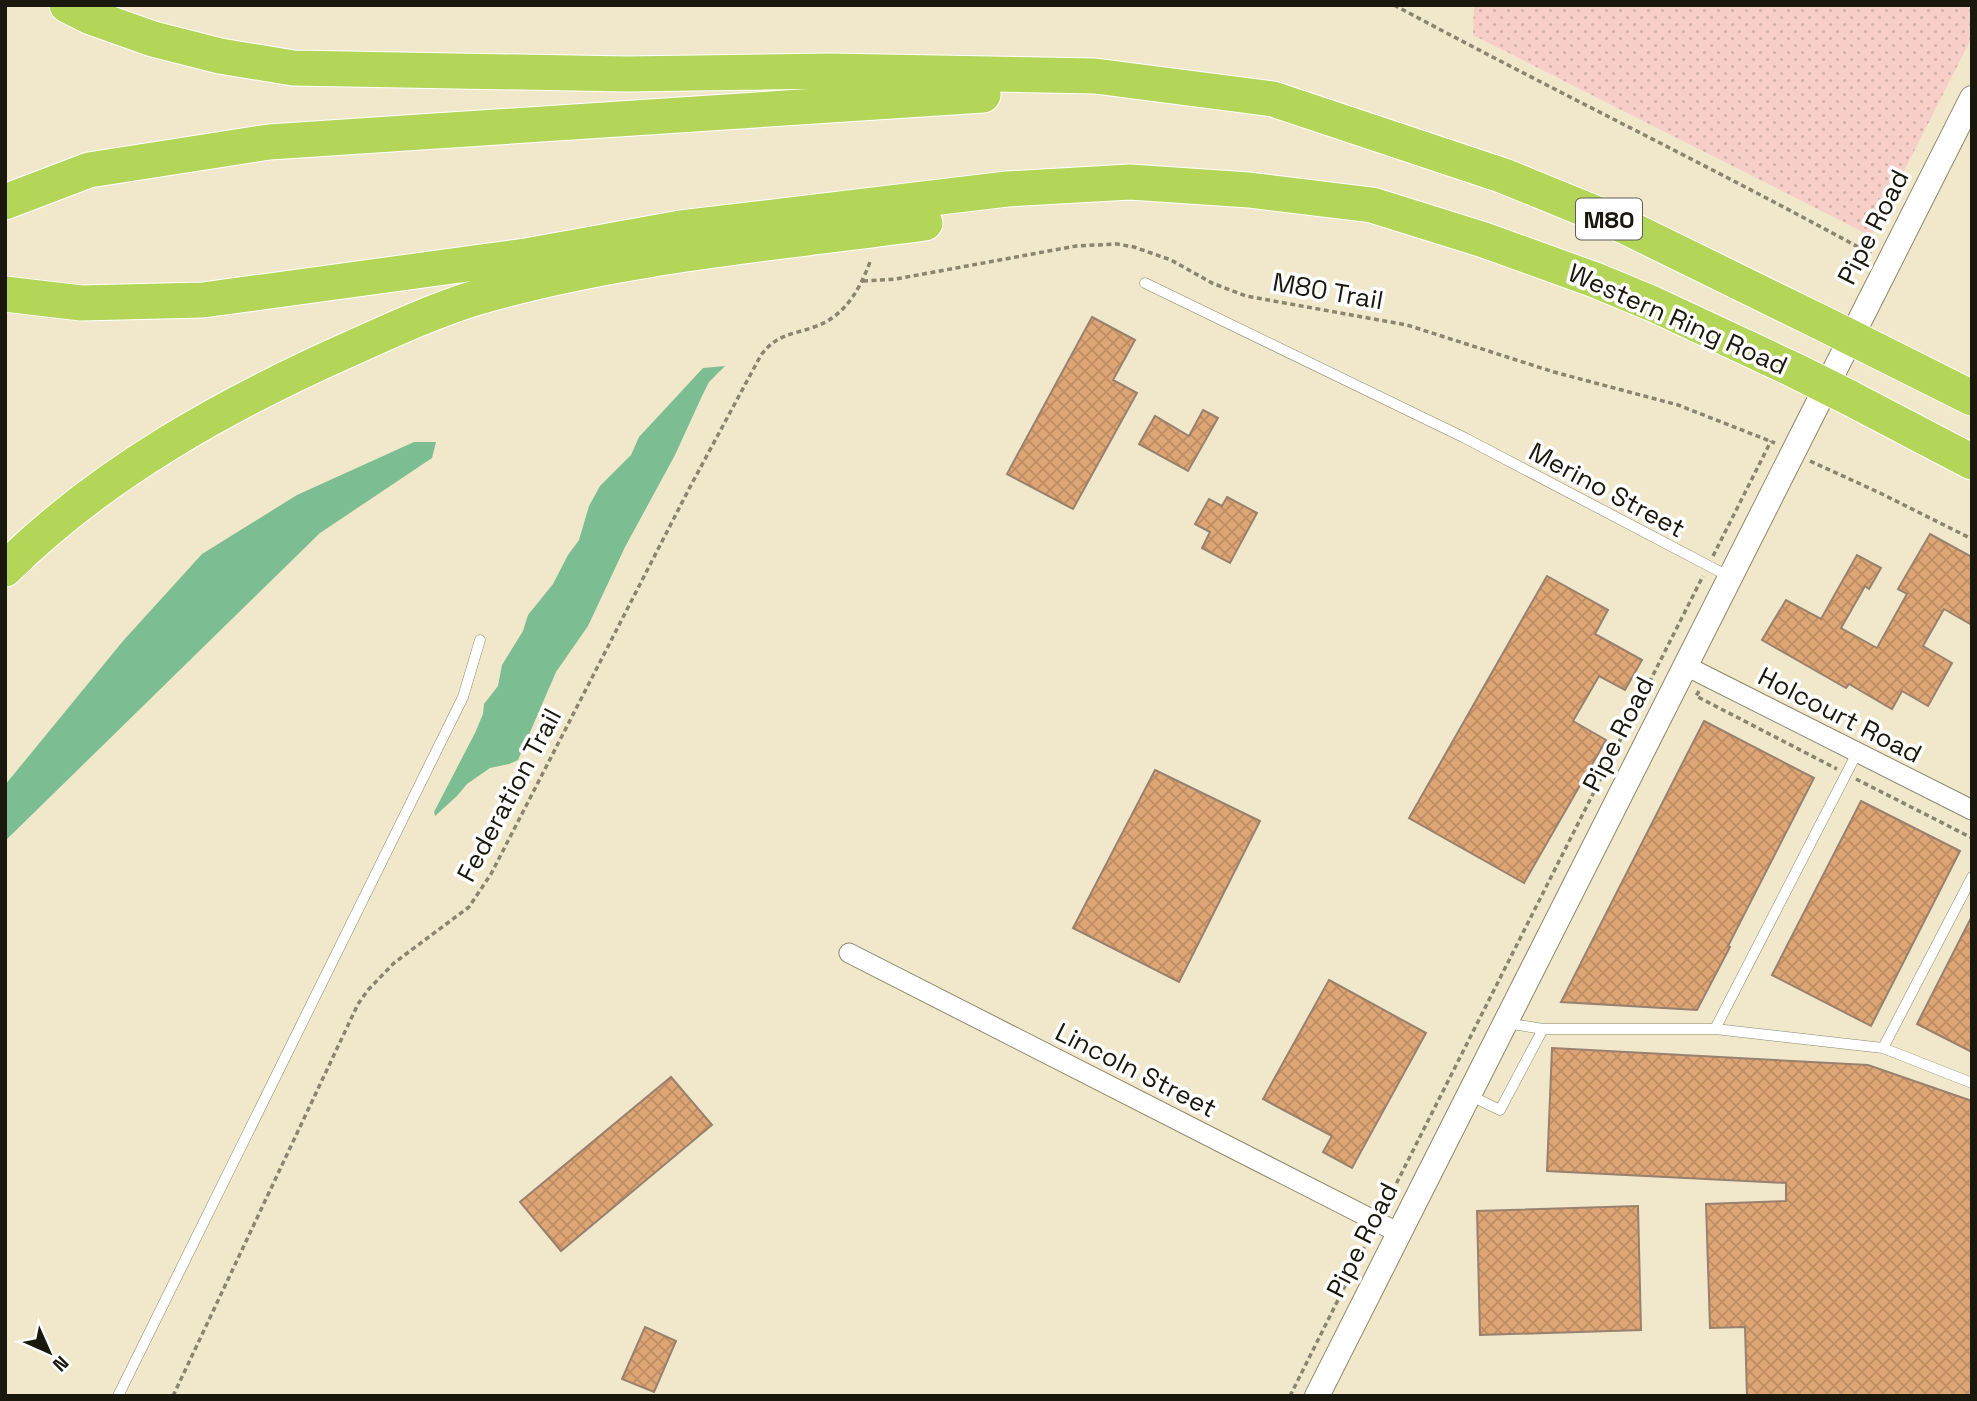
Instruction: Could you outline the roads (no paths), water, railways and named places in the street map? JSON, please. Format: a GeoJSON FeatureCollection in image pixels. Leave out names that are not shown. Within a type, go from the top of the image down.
{"type":"FeatureCollection","features":[{"type":"Feature","properties":{"kind":"highway"},"geometry":{"type":"LineString","coordinates":[[66,5],[153,39],[293,68],[627,74],[831,71],[1095,76],[1273,99],[1388,139]]}},
{"type":"Feature","properties":{"kind":"highway"},"geometry":{"type":"LineString","coordinates":[[5,202],[89,170],[269,142],[985,94],[1092,95],[1182,102],[1269,112],[1388,139]]}},
{"type":"Feature","properties":{"kind":"highway","name":"M80"},"geometry":{"type":"LineString","coordinates":[[1388,139],[1504,176],[1614,221],[1972,398]]}},
{"type":"Feature","properties":{"kind":"highway"},"geometry":{"type":"LineString","coordinates":[[5,294],[81,303],[203,300],[526,256],[681,229],[1007,189],[1130,182],[1249,190],[1372,205]]}},
{"type":"Feature","properties":{"kind":"highway"},"geometry":{"type":"LineString","coordinates":[[5,569],[32,542],[88,498],[210,417],[304,369],[394,329],[474,299],[560,277],[678,256],[1009,212],[1126,201],[1248,200],[1372,205]]}},
{"type":"Feature","properties":{"kind":"highway","name":"Western Ring Road"},"geometry":{"type":"LineString","coordinates":[[1372,205],[1483,240],[1653,304],[1794,370],[1972,462]]}},
{"type":"Feature","properties":{"kind":"street","name":"Pipe Road"},"geometry":{"type":"LineString","coordinates":[[1317,1396],[1388,1228],[1469,1095],[1504,1023],[1696,672],[1730,578],[1972,98]]}},
{"type":"Feature","properties":{"kind":"street","name":"Holcourt Road"},"geometry":{"type":"LineString","coordinates":[[1696,672],[1972,810]]}},
{"type":"Feature","properties":{"kind":"street","name":"Lincoln Street"},"geometry":{"type":"LineString","coordinates":[[849,953],[1388,1228]]}},
{"type":"Feature","properties":{"kind":"lane","name":"Merino Street"},"geometry":{"type":"LineString","coordinates":[[1145,283],[1465,438],[1730,578]]}},
{"type":"Feature","properties":{"kind":"lane"},"geometry":{"type":"LineString","coordinates":[[118,1396],[463,696],[481,640]]}},
{"type":"Feature","properties":{"kind":"lane"},"geometry":{"type":"LineString","coordinates":[[1715,1029],[1857,753]]}},
{"type":"Feature","properties":{"kind":"lane"},"geometry":{"type":"LineString","coordinates":[[1883,1048],[1972,877]]}},
{"type":"Feature","properties":{"kind":"lane"},"geometry":{"type":"LineString","coordinates":[[1504,1023],[1543,1029],[1715,1029],[1883,1048],[1972,1083]]}},
{"type":"Feature","properties":{"kind":"lane"},"geometry":{"type":"LineString","coordinates":[[1469,1095],[1500,1110],[1543,1029]]}}]}
